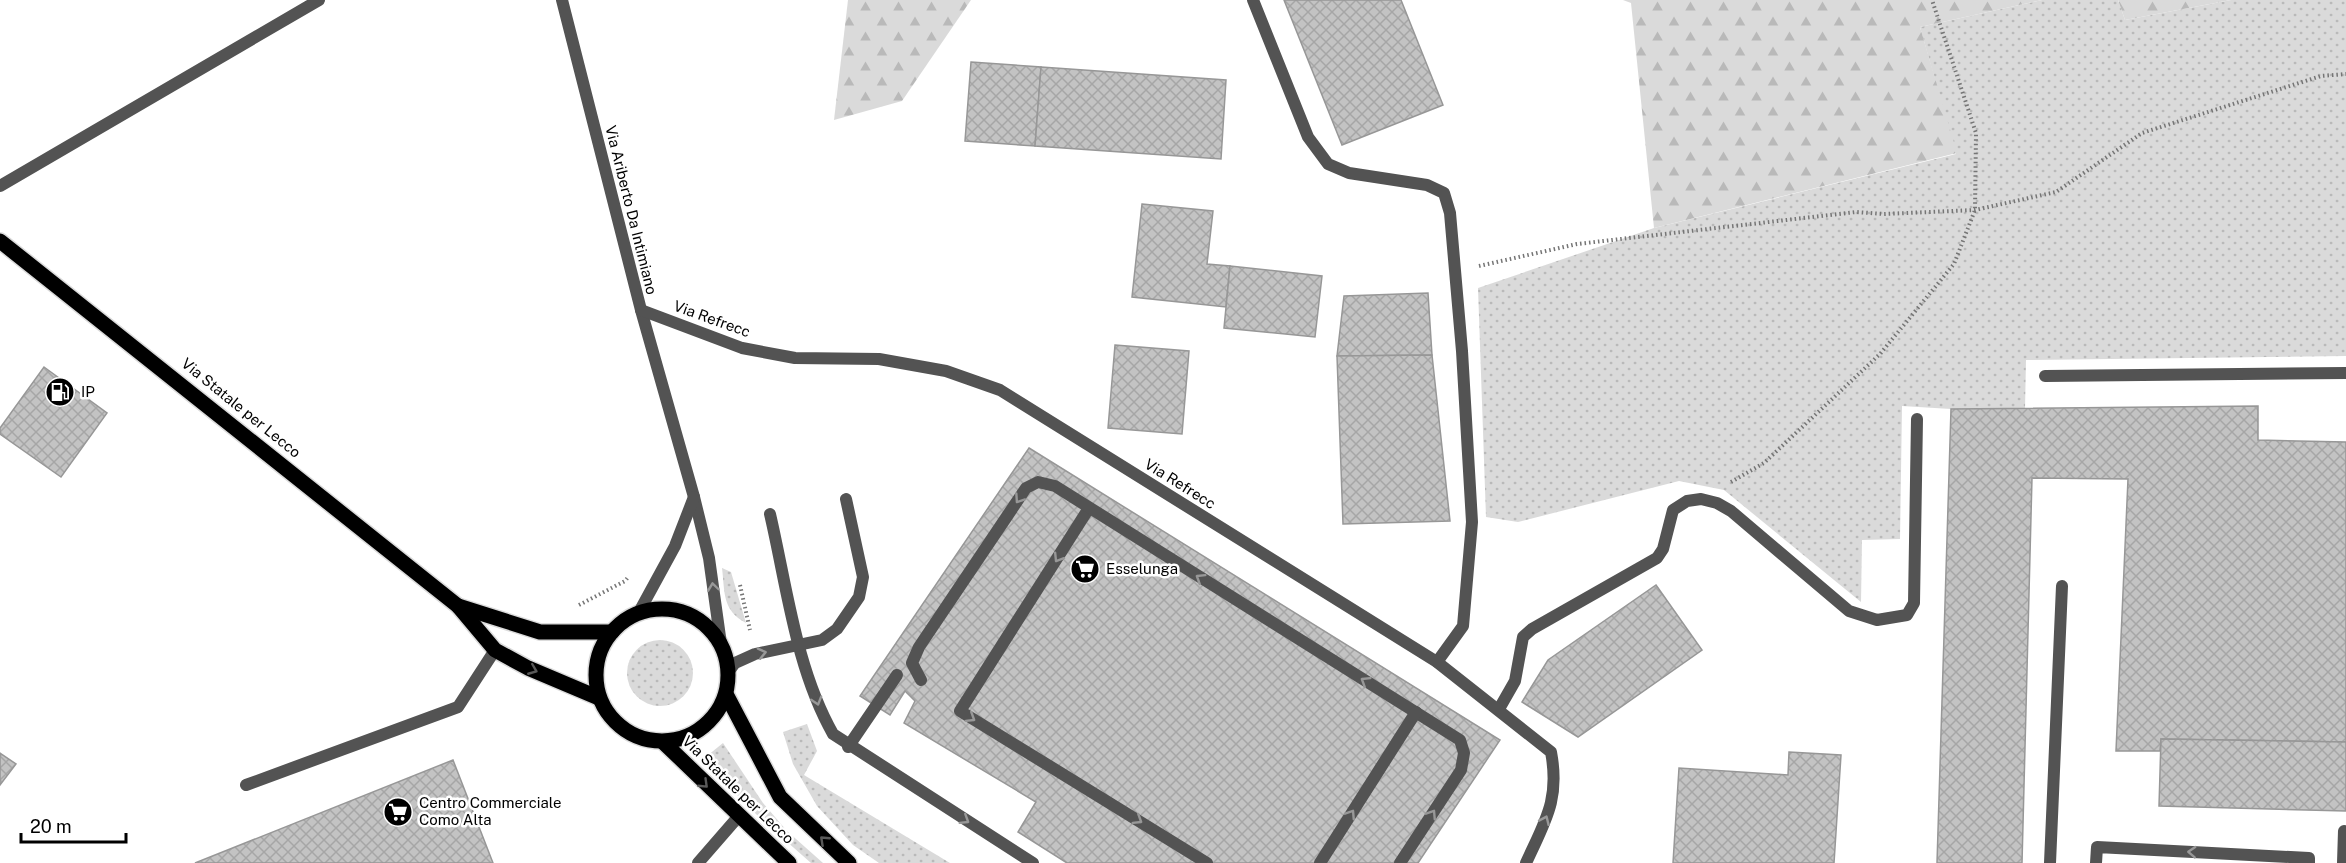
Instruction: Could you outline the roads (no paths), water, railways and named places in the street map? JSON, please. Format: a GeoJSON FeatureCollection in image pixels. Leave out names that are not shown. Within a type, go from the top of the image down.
{"type":"FeatureCollection","features":[{"type":"Feature","properties":{"kind":"main road","name":"Via Statale per Lecco"},"geometry":{"type":"LineString","coordinates":[[0,241],[458,606],[495,650],[528,668],[599,698]]}},
{"type":"Feature","properties":{"kind":"main road","name":"Via Statale per Lecco"},"geometry":{"type":"LineString","coordinates":[[458,606],[540,632],[612,632]]}},
{"type":"Feature","properties":{"kind":"main road"},"geometry":{"type":"LineString","coordinates":[[665,609],[688,614],[707,626],[721,644],[729,671],[726,694],[720,710],[704,727],[684,739],[663,742],[640,738],[611,719],[599,698],[595,675],[596,661],[605,639],[619,624],[639,612],[665,609]]}},
{"type":"Feature","properties":{"kind":"main road","name":"Via Statale per Lecco"},"geometry":{"type":"LineString","coordinates":[[726,694],[780,797],[849,863]]}},
{"type":"Feature","properties":{"kind":"main road","name":"Via Statale per Lecco"},"geometry":{"type":"LineString","coordinates":[[663,742],[738,817],[789,863]]}},
{"type":"Feature","properties":{"kind":"street"},"geometry":{"type":"LineString","coordinates":[[0,186],[319,0]]}},
{"type":"Feature","properties":{"kind":"street","name":"Via Ariberto Da Intimiano"},"geometry":{"type":"LineString","coordinates":[[561,0],[641,310],[694,497],[709,558],[721,644]]}},
{"type":"Feature","properties":{"kind":"street"},"geometry":{"type":"LineString","coordinates":[[1254,0],[1308,137],[1328,164],[1349,173],[1427,185],[1444,193],[1450,213],[1472,522],[1463,626],[1437,662]]}},
{"type":"Feature","properties":{"kind":"street","name":"Via Refrecc"},"geometry":{"type":"LineString","coordinates":[[641,310],[742,348],[795,358],[879,360],[902,363],[946,371],[1000,390],[1437,662],[1551,752],[1555,776],[1552,804],[1526,863]]}},
{"type":"Feature","properties":{"kind":"street"},"geometry":{"type":"LineString","coordinates":[[2045,376],[2346,373]]}},
{"type":"Feature","properties":{"kind":"street"},"geometry":{"type":"LineString","coordinates":[[1499,709],[1515,681],[1523,638],[1532,629],[1657,558],[1663,549],[1673,510],[1687,501],[1701,499],[1731,511],[1848,610],[1877,620],[1907,615],[1914,603],[1917,419]]}},
{"type":"Feature","properties":{"kind":"street"},"geometry":{"type":"LineString","coordinates":[[921,680],[912,663],[919,647],[1026,488],[1038,482],[1055,486],[1460,740],[1464,753],[1461,770],[1400,863]]}},
{"type":"Feature","properties":{"kind":"street"},"geometry":{"type":"LineString","coordinates":[[639,612],[675,546],[694,497]]}},
{"type":"Feature","properties":{"kind":"street"},"geometry":{"type":"LineString","coordinates":[[729,671],[735,663],[755,654],[822,640],[837,629],[859,597],[863,577],[846,499]]}},
{"type":"Feature","properties":{"kind":"street"},"geometry":{"type":"LineString","coordinates":[[1089,508],[960,711],[1207,863]]}},
{"type":"Feature","properties":{"kind":"street"},"geometry":{"type":"LineString","coordinates":[[770,514],[800,645],[819,710],[833,735],[848,747],[1033,863]]}},
{"type":"Feature","properties":{"kind":"street"},"geometry":{"type":"LineString","coordinates":[[2050,863],[2062,586]]}},
{"type":"Feature","properties":{"kind":"street"},"geometry":{"type":"LineString","coordinates":[[246,784],[458,707],[495,650]]}},
{"type":"Feature","properties":{"kind":"street"},"geometry":{"type":"LineString","coordinates":[[848,747],[897,675]]}},
{"type":"Feature","properties":{"kind":"street"},"geometry":{"type":"LineString","coordinates":[[1320,863],[1416,712]]}},
{"type":"Feature","properties":{"kind":"street"},"geometry":{"type":"LineString","coordinates":[[698,863],[738,817]]}},
{"type":"Feature","properties":{"kind":"street"},"geometry":{"type":"LineString","coordinates":[[2343,863],[2344,831]]}},
{"type":"Feature","properties":{"kind":"street"},"geometry":{"type":"LineString","coordinates":[[2096,863],[2097,847],[2309,858],[2309,863]]}},
{"type":"Feature","properties":{"kind":"place","name":"IP"},"geometry":{"type":"Point","coordinates":[60,392]}},
{"type":"Feature","properties":{"kind":"place","name":"Esselunga"},"geometry":{"type":"Point","coordinates":[1085,569]}},
{"type":"Feature","properties":{"kind":"place","name":"Centro Commerciale Como Alta"},"geometry":{"type":"Point","coordinates":[398,812]}}]}
